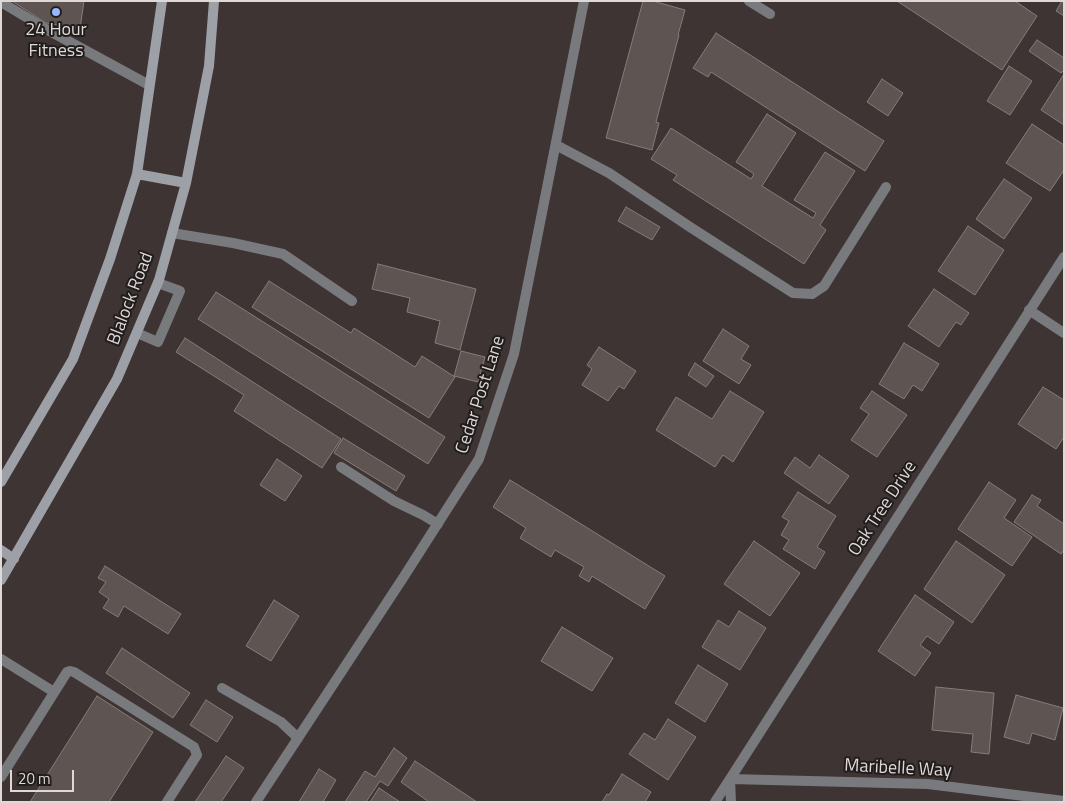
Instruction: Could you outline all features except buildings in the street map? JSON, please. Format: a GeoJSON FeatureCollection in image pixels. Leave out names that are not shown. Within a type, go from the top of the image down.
{"type":"FeatureCollection","features":[{"type":"Feature","properties":{"kind":"main road","name":"Blalock Road"},"geometry":{"type":"LineString","coordinates":[[1,482],[73,358],[110,259],[137,174],[162,1]]}},
{"type":"Feature","properties":{"kind":"main road","name":"Blalock Road"},"geometry":{"type":"LineString","coordinates":[[1,580],[117,379],[158,283],[186,183],[209,66],[214,1]]}},
{"type":"Feature","properties":{"kind":"main road"},"geometry":{"type":"LineString","coordinates":[[137,174],[186,183]]}},
{"type":"Feature","properties":{"kind":"main road"},"geometry":{"type":"LineString","coordinates":[[1,550],[14,559]]}},
{"type":"Feature","properties":{"kind":"street","name":"Cedar Post Lane"},"geometry":{"type":"LineString","coordinates":[[256,802],[479,459],[514,354],[584,1]]}},
{"type":"Feature","properties":{"kind":"street"},"geometry":{"type":"LineString","coordinates":[[749,1],[770,14]]}},
{"type":"Feature","properties":{"kind":"street"},"geometry":{"type":"LineString","coordinates":[[1,2],[46,30],[150,85]]}},
{"type":"Feature","properties":{"kind":"street"},"geometry":{"type":"LineString","coordinates":[[556,145],[609,173],[793,293],[812,294],[824,286],[886,187]]}},
{"type":"Feature","properties":{"kind":"street"},"geometry":{"type":"LineString","coordinates":[[172,233],[284,254],[352,301]]}},
{"type":"Feature","properties":{"kind":"street","name":"Oak Tree Drive"},"geometry":{"type":"LineString","coordinates":[[715,802],[1064,257]]}},
{"type":"Feature","properties":{"kind":"street"},"geometry":{"type":"LineString","coordinates":[[137,332],[158,342],[180,291],[158,283]]}},
{"type":"Feature","properties":{"kind":"street"},"geometry":{"type":"LineString","coordinates":[[1029,310],[1064,333]]}},
{"type":"Feature","properties":{"kind":"street"},"geometry":{"type":"LineString","coordinates":[[342,468],[394,501],[438,524]]}},
{"type":"Feature","properties":{"kind":"street"},"geometry":{"type":"LineString","coordinates":[[1,659],[54,692]]}},
{"type":"Feature","properties":{"kind":"street"},"geometry":{"type":"LineString","coordinates":[[1,777],[67,672],[70,671],[194,747],[197,755],[168,802]]}},
{"type":"Feature","properties":{"kind":"street"},"geometry":{"type":"LineString","coordinates":[[222,688],[281,722],[298,738]]}},
{"type":"Feature","properties":{"kind":"street"},"geometry":{"type":"LineString","coordinates":[[730,779],[731,802]]}},
{"type":"Feature","properties":{"kind":"street","name":"Maribelle Way"},"geometry":{"type":"LineString","coordinates":[[730,779],[928,784],[1064,801]]}},
{"type":"Feature","properties":{"kind":"place","name":"24 Hour Fitness"},"geometry":{"type":"Point","coordinates":[56,12]}}]}
